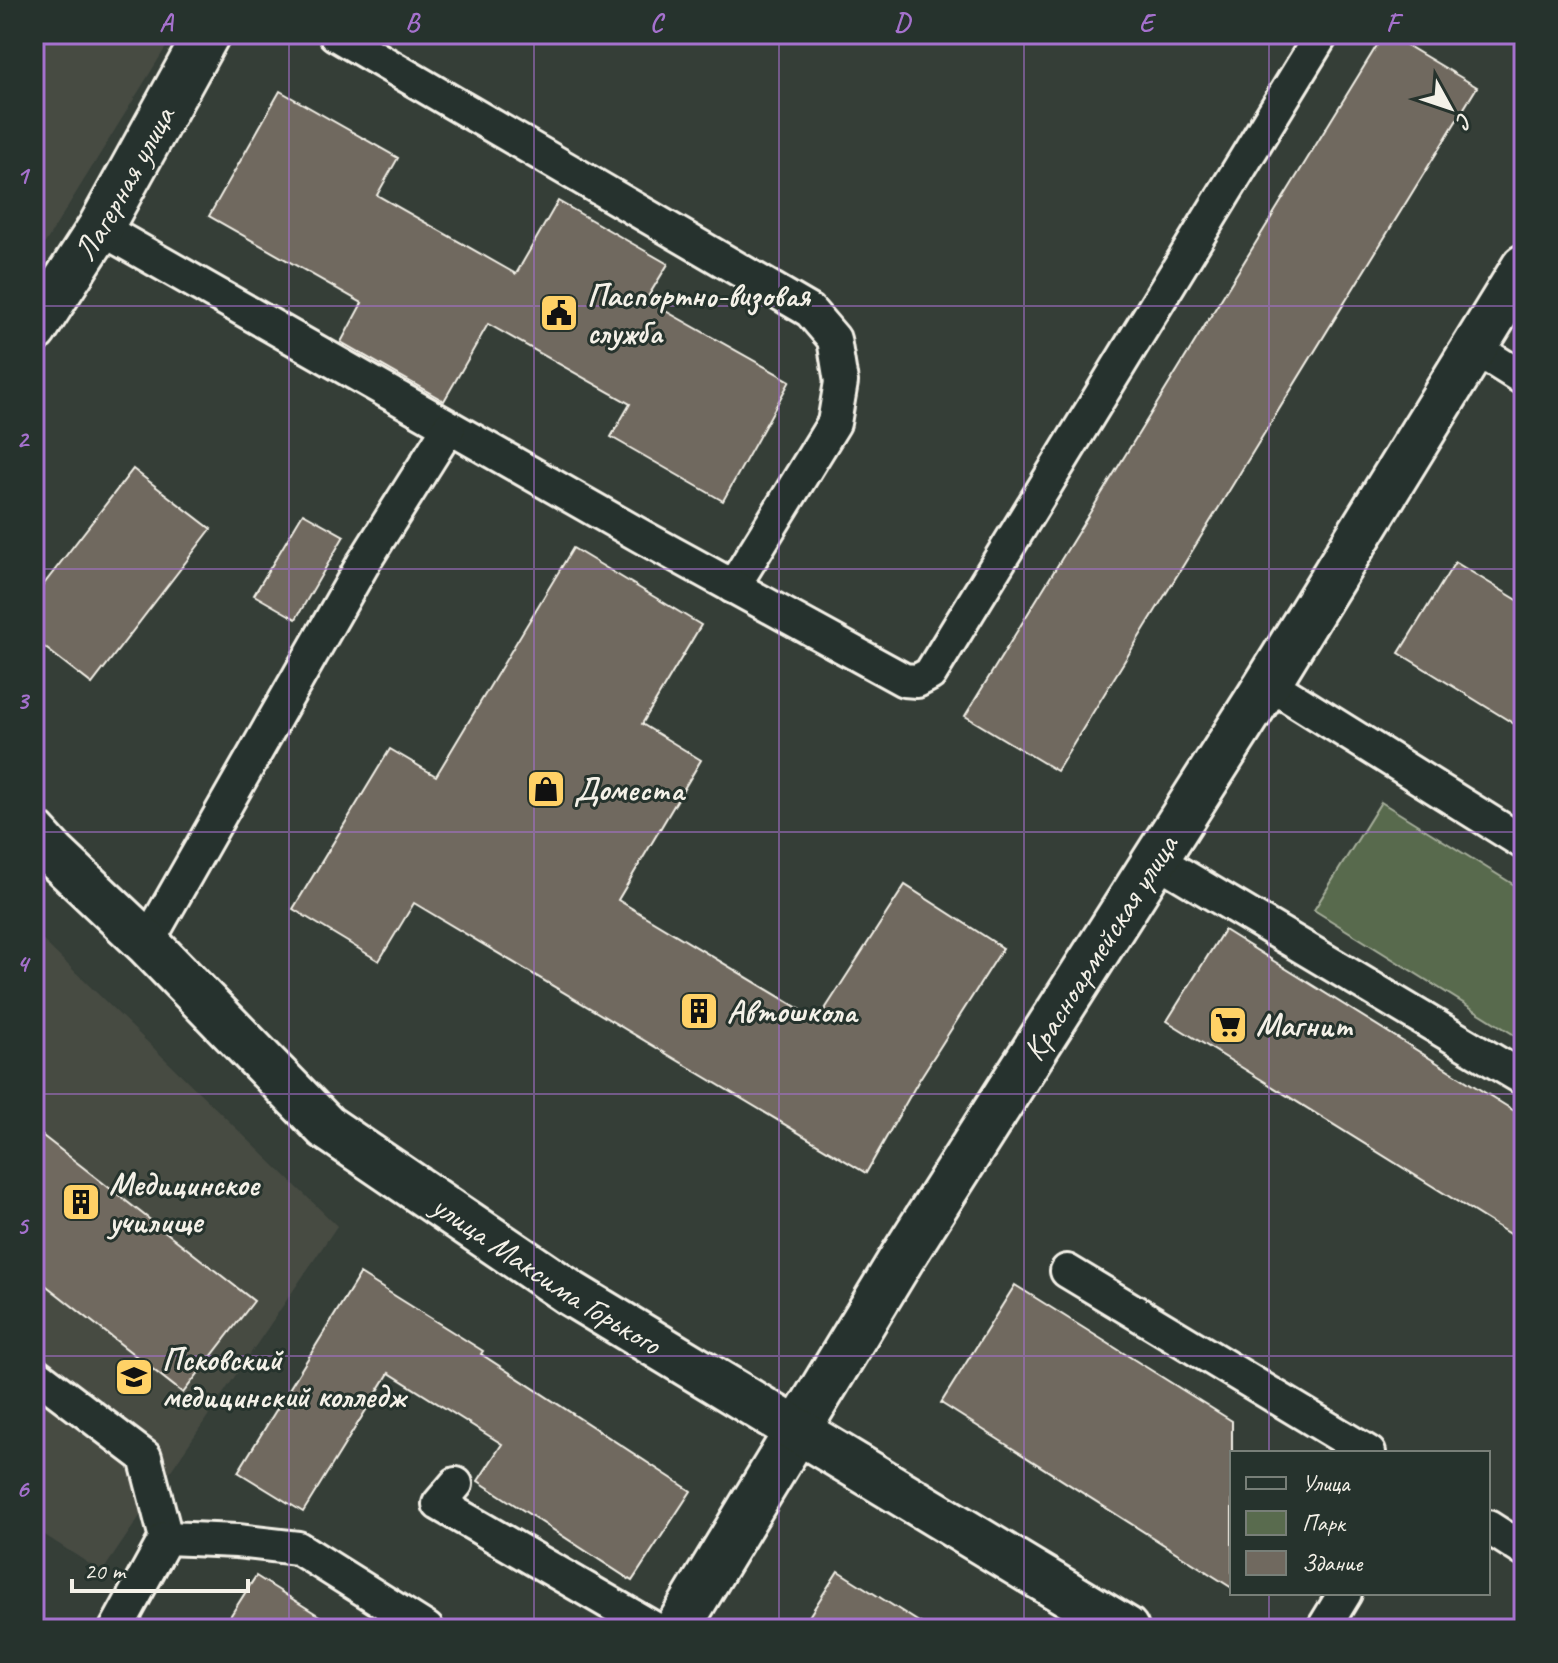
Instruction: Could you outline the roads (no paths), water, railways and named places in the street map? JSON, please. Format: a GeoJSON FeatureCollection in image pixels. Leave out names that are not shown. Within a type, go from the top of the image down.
{"type":"FeatureCollection","features":[{"type":"Feature","properties":{"kind":"street","name":"Лагерная улица"},"geometry":{"type":"LineString","coordinates":[[34,330],[100,228],[207,34]]}},
{"type":"Feature","properties":{"kind":"street","name":"Красноармейская улица"},"geometry":{"type":"LineString","coordinates":[[677,1629],[796,1430],[1268,683],[1524,267]]}},
{"type":"Feature","properties":{"kind":"street","name":"улица Максима Горького"},"geometry":{"type":"LineString","coordinates":[[34,833],[147,943],[326,1127],[570,1293],[1126,1629]]}},
{"type":"Feature","properties":{"kind":"lane"},"geometry":{"type":"LineString","coordinates":[[335,34],[810,311],[834,339],[841,382],[834,423],[733,587]]}},
{"type":"Feature","properties":{"kind":"lane"},"geometry":{"type":"LineString","coordinates":[[100,228],[733,587],[904,680],[917,681],[930,674],[1322,34]]}},
{"type":"Feature","properties":{"kind":"lane"},"geometry":{"type":"LineString","coordinates":[[1473,347],[1524,379]]}},
{"type":"Feature","properties":{"kind":"lane"},"geometry":{"type":"LineString","coordinates":[[147,943],[364,562],[449,427]]}},
{"type":"Feature","properties":{"kind":"lane"},"geometry":{"type":"LineString","coordinates":[[1268,683],[1524,843]]}},
{"type":"Feature","properties":{"kind":"lane"},"geometry":{"type":"LineString","coordinates":[[1155,859],[1524,1079]]}},
{"type":"Feature","properties":{"kind":"lane"},"geometry":{"type":"LineString","coordinates":[[1067,1271],[1366,1451]]}},
{"type":"Feature","properties":{"kind":"lane"},"geometry":{"type":"LineString","coordinates":[[34,1373],[145,1457],[166,1538],[116,1629]]}},
{"type":"Feature","properties":{"kind":"lane"},"geometry":{"type":"LineString","coordinates":[[456,1484],[439,1504],[655,1629]]}},
{"type":"Feature","properties":{"kind":"lane"},"geometry":{"type":"LineString","coordinates":[[1490,1528],[1524,1550]]}},
{"type":"Feature","properties":{"kind":"lane"},"geometry":{"type":"LineString","coordinates":[[166,1538],[298,1548],[427,1629]]}},
{"type":"Feature","properties":{"kind":"lane"},"geometry":{"type":"LineString","coordinates":[[1323,1629],[1344,1595]]}},
{"type":"Feature","properties":{"kind":"place","name":"Паспортно-визовая служба"},"geometry":{"type":"Point","coordinates":[559,313]}},
{"type":"Feature","properties":{"kind":"place","name":"Доместа"},"geometry":{"type":"Point","coordinates":[546,789]}},
{"type":"Feature","properties":{"kind":"place","name":"Автошкола"},"geometry":{"type":"Point","coordinates":[699,1011]}},
{"type":"Feature","properties":{"kind":"place","name":"Магнит"},"geometry":{"type":"Point","coordinates":[1228,1025]}},
{"type":"Feature","properties":{"kind":"place","name":"Медицинское училище"},"geometry":{"type":"Point","coordinates":[81,1202]}},
{"type":"Feature","properties":{"kind":"place","name":"Псковский медицинский колледж"},"geometry":{"type":"Point","coordinates":[134,1377]}}]}
